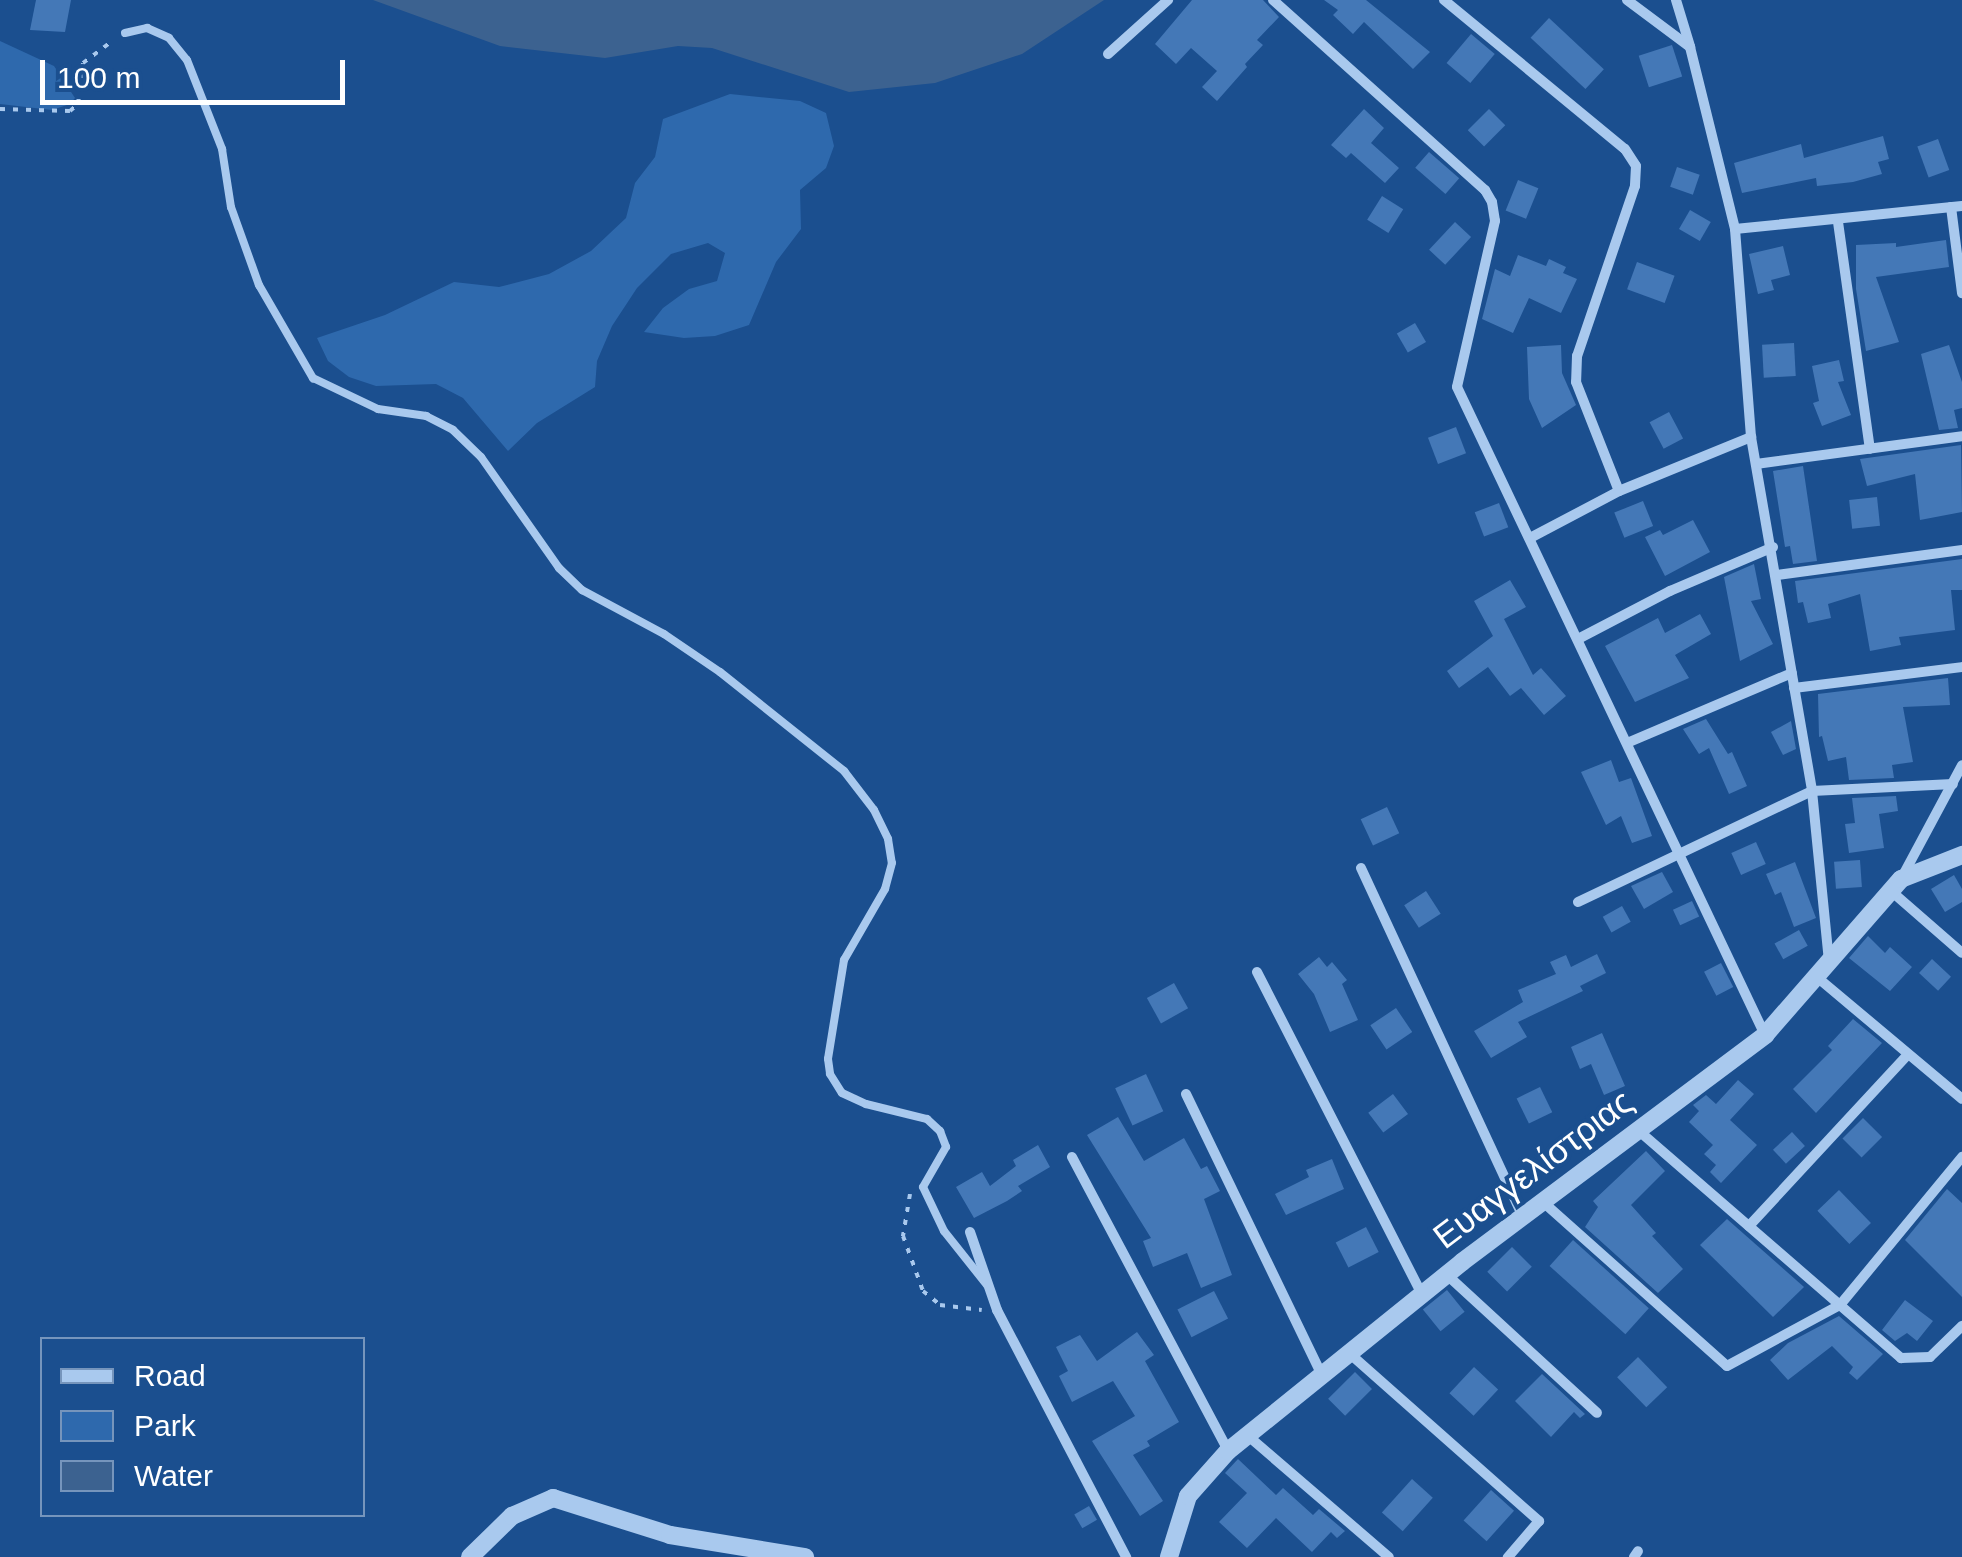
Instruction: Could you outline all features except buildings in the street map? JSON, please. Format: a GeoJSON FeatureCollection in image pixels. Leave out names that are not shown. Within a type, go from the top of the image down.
{"type":"FeatureCollection","features":[{"type":"Feature","properties":{"kind":"street"},"geometry":{"type":"LineString","coordinates":[[1108,54],[1168,0]]}},
{"type":"Feature","properties":{"kind":"street"},"geometry":{"type":"LineString","coordinates":[[1273,0],[1485,190],[1492,202],[1495,221],[1457,388],[1765,1035]]}},
{"type":"Feature","properties":{"kind":"street"},"geometry":{"type":"LineString","coordinates":[[1444,0],[1625,149],[1636,166],[1635,186],[1578,356],[1576,382],[1620,491]]}},
{"type":"Feature","properties":{"kind":"street"},"geometry":{"type":"LineString","coordinates":[[1627,0],[1690,47]]}},
{"type":"Feature","properties":{"kind":"street"},"geometry":{"type":"LineString","coordinates":[[1676,0],[1735,229],[1750,437],[1773,547],[1812,791],[1824,972],[1908,1054],[1962,1099]]}},
{"type":"Feature","properties":{"kind":"street"},"geometry":{"type":"LineString","coordinates":[[1735,229],[1838,222],[1956,206],[1962,293]]}},
{"type":"Feature","properties":{"kind":"street"},"geometry":{"type":"LineString","coordinates":[[1838,222],[1870,449]]}},
{"type":"Feature","properties":{"kind":"street"},"geometry":{"type":"LineString","coordinates":[[1756,464],[1962,436]]}},
{"type":"Feature","properties":{"kind":"street"},"geometry":{"type":"LineString","coordinates":[[1530,538],[1620,491],[1750,437]]}},
{"type":"Feature","properties":{"kind":"street"},"geometry":{"type":"LineString","coordinates":[[1578,639],[1670,591],[1773,547]]}},
{"type":"Feature","properties":{"kind":"street"},"geometry":{"type":"LineString","coordinates":[[1777,575],[1962,550]]}},
{"type":"Feature","properties":{"kind":"street"},"geometry":{"type":"LineString","coordinates":[[1794,688],[1962,667]]}},
{"type":"Feature","properties":{"kind":"street"},"geometry":{"type":"LineString","coordinates":[[1627,743],[1792,673]]}},
{"type":"Feature","properties":{"kind":"street"},"geometry":{"type":"LineString","coordinates":[[1962,765],[1896,885],[1962,953]]}},
{"type":"Feature","properties":{"kind":"street"},"geometry":{"type":"LineString","coordinates":[[1578,902],[1812,791],[1953,784]]}},
{"type":"Feature","properties":{"kind":"street","name":"Ευαγγελίστριας"},"geometry":{"type":"LineString","coordinates":[[1169,1557],[1188,1496],[1228,1451],[1446,1274],[1765,1035],[1896,885],[1962,855]]}},
{"type":"Feature","properties":{"kind":"street"},"geometry":{"type":"LineString","coordinates":[[1361,868],[1523,1217]]}},
{"type":"Feature","properties":{"kind":"street"},"geometry":{"type":"LineString","coordinates":[[1257,972],[1422,1294]]}},
{"type":"Feature","properties":{"kind":"street"},"geometry":{"type":"LineString","coordinates":[[1749,1226],[1908,1054]]}},
{"type":"Feature","properties":{"kind":"street"},"geometry":{"type":"LineString","coordinates":[[1186,1094],[1322,1375]]}},
{"type":"Feature","properties":{"kind":"street"},"geometry":{"type":"LineString","coordinates":[[1639,1131],[1902,1358],[1915,1361],[1930,1357],[1962,1326]]}},
{"type":"Feature","properties":{"kind":"street"},"geometry":{"type":"LineString","coordinates":[[1072,1157],[1228,1451]]}},
{"type":"Feature","properties":{"kind":"street"},"geometry":{"type":"LineString","coordinates":[[1543,1202],[1727,1366],[1840,1305],[1962,1157]]}},
{"type":"Feature","properties":{"kind":"street"},"geometry":{"type":"LineString","coordinates":[[970,1232],[996,1310],[1126,1557]]}},
{"type":"Feature","properties":{"kind":"street"},"geometry":{"type":"LineString","coordinates":[[1446,1274],[1597,1414]]}},
{"type":"Feature","properties":{"kind":"street"},"geometry":{"type":"LineString","coordinates":[[1349,1353],[1539,1521],[1508,1557]]}},
{"type":"Feature","properties":{"kind":"street"},"geometry":{"type":"LineString","coordinates":[[1247,1435],[1389,1557]]}},
{"type":"Feature","properties":{"kind":"street"},"geometry":{"type":"LineString","coordinates":[[470,1557],[512,1516],[553,1498],[670,1535],[805,1557]]}},
{"type":"Feature","properties":{"kind":"lane"},"geometry":{"type":"LineString","coordinates":[[125,33],[147,28],[169,38],[188,60],[222,150],[231,208],[258,285],[314,378],[361,403],[426,416],[454,430],[481,456],[559,568],[582,590],[664,634],[720,672],[844,771],[874,810],[888,839],[892,863],[885,889],[844,960],[828,1059],[830,1074],[842,1093],[866,1104],[928,1119],[940,1131],[946,1147],[923,1187],[944,1231],[988,1286]]}},
{"type":"Feature","properties":{"kind":"path"},"geometry":{"type":"LineString","coordinates":[[0,109],[70,110],[78,104],[83,63],[125,33]]}},
{"type":"Feature","properties":{"kind":"path"},"geometry":{"type":"LineString","coordinates":[[926,1179],[910,1195],[903,1236],[923,1291],[940,1305],[996,1310]]}},
{"type":"Feature","properties":{"kind":"green space"},"geometry":{"type":"Polygon","coordinates":[[[0,41],[54,66],[75,98],[70,104],[52,110],[0,104],[0,41]]]}},
{"type":"Feature","properties":{"kind":"green space"},"geometry":{"type":"Polygon","coordinates":[[[730,94],[800,101],[826,113],[834,146],[826,168],[800,190],[801,229],[776,262],[749,325],[715,336],[684,338],[644,332],[663,308],[689,289],[717,281],[725,253],[708,243],[671,254],[637,288],[612,326],[597,361],[595,387],[537,423],[508,451],[463,398],[436,384],[376,386],[349,377],[328,361],[317,338],[385,315],[454,282],[499,287],[549,274],[591,251],[626,218],[635,183],[655,157],[663,119],[730,94]]]}},
{"type":"Feature","properties":{"kind":"water"},"geometry":{"type":"Polygon","coordinates":[[[373,0],[1104,0],[1022,54],[935,83],[849,92],[712,48],[678,46],[605,58],[500,46],[373,0]]]}}]}
